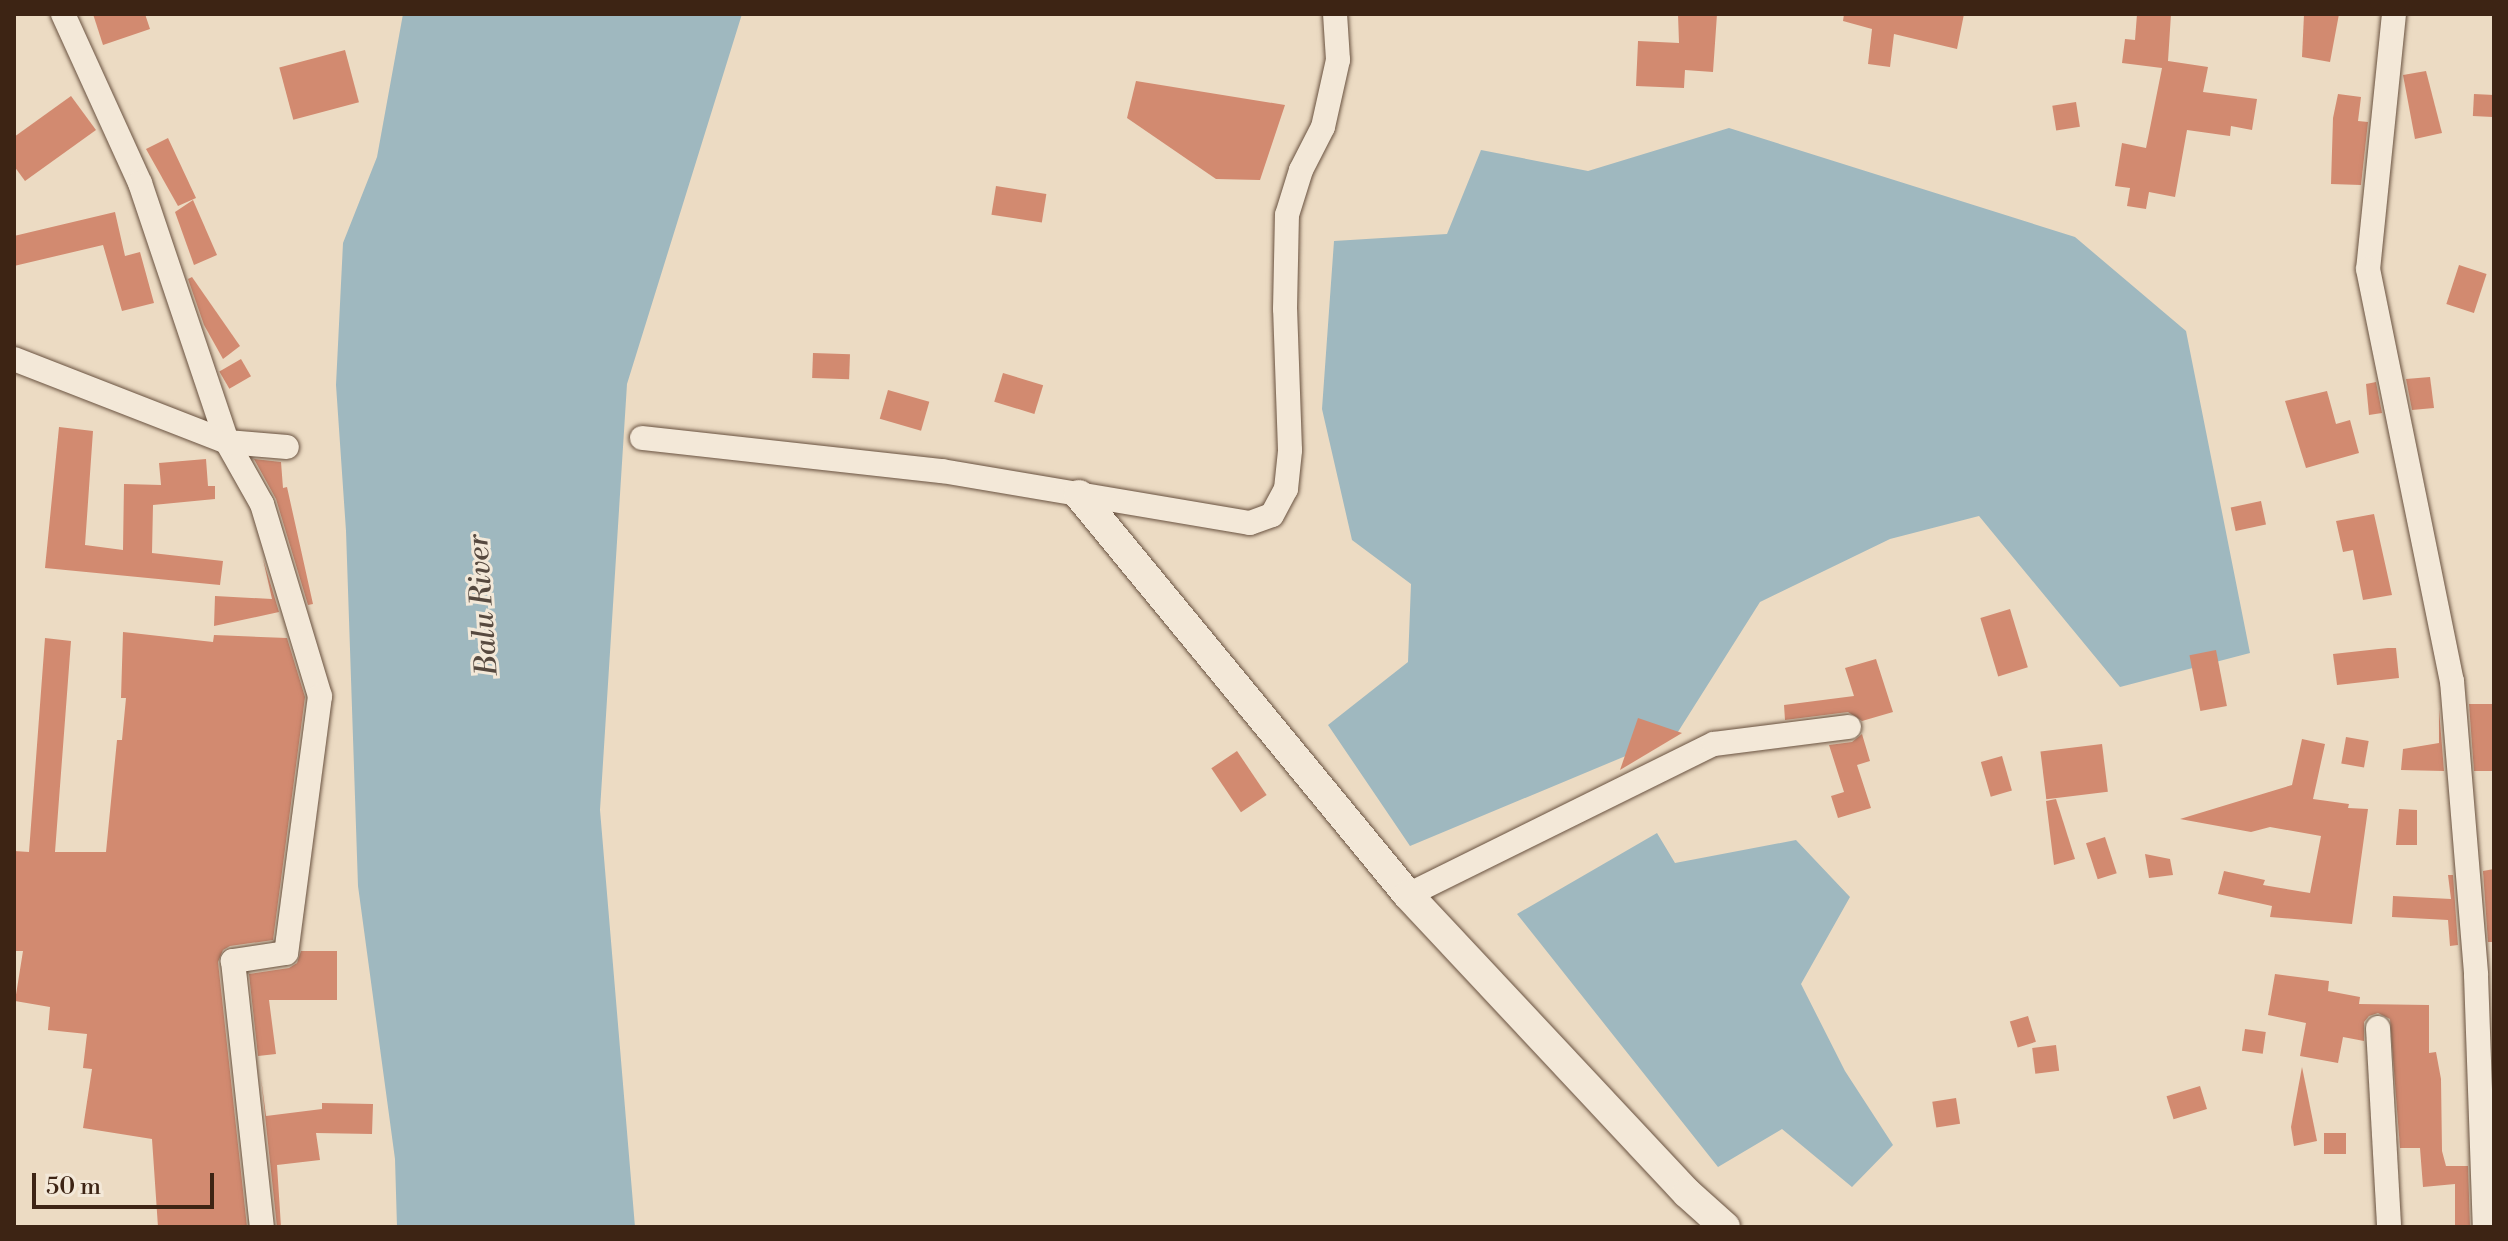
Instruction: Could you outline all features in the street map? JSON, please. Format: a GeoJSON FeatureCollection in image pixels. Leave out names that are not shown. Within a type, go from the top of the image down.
{"type":"FeatureCollection","features":[{"type":"Feature","properties":{"kind":"street"},"geometry":{"type":"LineString","coordinates":[[63,14],[140,183],[227,442],[262,504],[320,696],[286,953],[233,961],[262,1227]]}},
{"type":"Feature","properties":{"kind":"street"},"geometry":{"type":"LineString","coordinates":[[642,438],[942,471],[1250,523],[1272,515],[1286,489],[1290,450],[1285,309],[1287,215],[1301,170],[1323,127],[1338,60],[1335,14]]}},
{"type":"Feature","properties":{"kind":"street"},"geometry":{"type":"LineString","coordinates":[[2394,14],[2368,269],[2452,681],[2476,975],[2485,1227]]}},
{"type":"Feature","properties":{"kind":"street"},"geometry":{"type":"LineString","coordinates":[[14,359],[227,442],[287,447]]}},
{"type":"Feature","properties":{"kind":"street"},"geometry":{"type":"LineString","coordinates":[[1079,495],[1408,895],[1687,1193],[1725,1227]]}},
{"type":"Feature","properties":{"kind":"street"},"geometry":{"type":"LineString","coordinates":[[1408,895],[1714,744],[1849,727]]}},
{"type":"Feature","properties":{"kind":"street"},"geometry":{"type":"LineString","coordinates":[[2378,1028],[2389,1227]]}},
{"type":"Feature","properties":{"kind":"water","name":"Balu River"},"geometry":{"type":"Polygon","coordinates":[[[403,14],[742,14],[627,384],[600,810],[635,1227],[397,1227],[395,1159],[358,886],[346,531],[336,385],[343,243],[377,157],[403,14]]]}},
{"type":"Feature","properties":{"kind":"water"},"geometry":{"type":"Polygon","coordinates":[[[1729,128],[2075,237],[2186,331],[2250,653],[2120,687],[1979,516],[1890,539],[1760,602],[1676,735],[1410,846],[1328,725],[1408,662],[1411,584],[1352,540],[1322,409],[1334,241],[1447,234],[1481,150],[1588,171],[1729,128]]]}},
{"type":"Feature","properties":{"kind":"water"},"geometry":{"type":"Polygon","coordinates":[[[1657,833],[1675,863],[1796,840],[1850,897],[1801,984],[1845,1071],[1893,1145],[1852,1187],[1782,1129],[1718,1167],[1517,914],[1657,833]]]}},
{"type":"Feature","properties":{"kind":"building"},"geometry":{"type":"Polygon","coordinates":[[[93,14],[145,14],[150,29],[103,45],[93,14]]]}},
{"type":"Feature","properties":{"kind":"building"},"geometry":{"type":"Polygon","coordinates":[[[1678,14],[1717,14],[1713,72],[1685,70],[1684,88],[1636,86],[1638,41],[1679,43],[1678,14]]]}},
{"type":"Feature","properties":{"kind":"building"},"geometry":{"type":"Polygon","coordinates":[[[1844,14],[1964,14],[1957,49],[1894,34],[1890,67],[1868,64],[1872,29],[1843,21],[1844,14]]]}},
{"type":"Feature","properties":{"kind":"building"},"geometry":{"type":"Polygon","coordinates":[[[2137,14],[2171,14],[2168,61],[2208,67],[2203,92],[2257,99],[2252,130],[2231,126],[2230,136],[2187,130],[2175,197],[2149,192],[2146,209],[2127,206],[2130,188],[2115,186],[2122,143],[2146,148],[2162,68],[2122,63],[2125,39],[2135,40],[2137,14]]]}},
{"type":"Feature","properties":{"kind":"building"},"geometry":{"type":"Polygon","coordinates":[[[2304,14],[2339,14],[2330,62],[2302,57],[2304,14]]]}},
{"type":"Feature","properties":{"kind":"building"},"geometry":{"type":"Polygon","coordinates":[[[345,50],[359,102],[293,120],[279,68],[345,50]]]}},
{"type":"Feature","properties":{"kind":"building"},"geometry":{"type":"Polygon","coordinates":[[[2426,71],[2442,133],[2415,139],[2403,75],[2426,71]]]}},
{"type":"Feature","properties":{"kind":"building"},"geometry":{"type":"Polygon","coordinates":[[[1136,81],[1285,105],[1260,180],[1216,179],[1127,118],[1136,81]]]}},
{"type":"Feature","properties":{"kind":"building"},"geometry":{"type":"Polygon","coordinates":[[[2338,94],[2361,97],[2358,121],[2368,122],[2361,185],[2331,184],[2333,118],[2338,94]]]}},
{"type":"Feature","properties":{"kind":"building"},"geometry":{"type":"Polygon","coordinates":[[[2474,94],[2494,95],[2493,117],[2473,116],[2474,94]]]}},
{"type":"Feature","properties":{"kind":"building"},"geometry":{"type":"Polygon","coordinates":[[[71,96],[96,130],[25,181],[14,166],[14,137],[71,96]]]}},
{"type":"Feature","properties":{"kind":"building"},"geometry":{"type":"Polygon","coordinates":[[[2076,102],[2080,127],[2056,130],[2052,106],[2076,102]]]}},
{"type":"Feature","properties":{"kind":"building"},"geometry":{"type":"Polygon","coordinates":[[[168,138],[196,198],[178,206],[146,149],[168,138]]]}},
{"type":"Feature","properties":{"kind":"building"},"geometry":{"type":"Polygon","coordinates":[[[996,186],[1046,194],[1042,223],[991,215],[996,186]]]}},
{"type":"Feature","properties":{"kind":"building"},"geometry":{"type":"Polygon","coordinates":[[[193,200],[217,255],[194,265],[175,212],[193,200]]]}},
{"type":"Feature","properties":{"kind":"building"},"geometry":{"type":"Polygon","coordinates":[[[115,212],[125,256],[140,252],[154,303],[122,311],[103,245],[14,266],[14,236],[115,212]]]}},
{"type":"Feature","properties":{"kind":"building"},"geometry":{"type":"Polygon","coordinates":[[[2459,265],[2487,274],[2474,313],[2446,304],[2459,265]]]}},
{"type":"Feature","properties":{"kind":"building"},"geometry":{"type":"Polygon","coordinates":[[[192,277],[240,346],[223,359],[204,325],[188,279],[192,277]]]}},
{"type":"Feature","properties":{"kind":"building"},"geometry":{"type":"Polygon","coordinates":[[[813,353],[850,354],[849,379],[812,378],[813,353]]]}},
{"type":"Feature","properties":{"kind":"building"},"geometry":{"type":"Polygon","coordinates":[[[241,359],[251,376],[229,389],[219,372],[241,359]]]}},
{"type":"Feature","properties":{"kind":"building"},"geometry":{"type":"Polygon","coordinates":[[[1003,373],[1043,385],[1034,414],[994,402],[1003,373]]]}},
{"type":"Feature","properties":{"kind":"building"},"geometry":{"type":"Polygon","coordinates":[[[2430,377],[2434,408],[2412,410],[2406,379],[2430,377]]]}},
{"type":"Feature","properties":{"kind":"building"},"geometry":{"type":"Polygon","coordinates":[[[2376,382],[2382,413],[2369,415],[2366,384],[2376,382]]]}},
{"type":"Feature","properties":{"kind":"building"},"geometry":{"type":"Polygon","coordinates":[[[888,390],[929,402],[921,431],[880,419],[888,390]]]}},
{"type":"Feature","properties":{"kind":"building"},"geometry":{"type":"Polygon","coordinates":[[[2327,391],[2336,424],[2350,420],[2359,453],[2306,468],[2285,401],[2327,391]]]}},
{"type":"Feature","properties":{"kind":"building"},"geometry":{"type":"Polygon","coordinates":[[[59,427],[93,431],[85,545],[123,550],[124,484],[161,485],[159,463],[206,459],[208,486],[215,486],[215,499],[153,505],[152,553],[223,561],[220,585],[45,568],[59,427]]]}},
{"type":"Feature","properties":{"kind":"building"},"geometry":{"type":"Polygon","coordinates":[[[254,459],[281,462],[283,488],[287,487],[313,604],[308,605],[276,499],[254,459]]]}},
{"type":"Feature","properties":{"kind":"building"},"geometry":{"type":"Polygon","coordinates":[[[2261,501],[2266,524],[2236,531],[2231,507],[2261,501]]]}},
{"type":"Feature","properties":{"kind":"building"},"geometry":{"type":"Polygon","coordinates":[[[2374,514],[2392,595],[2363,600],[2353,550],[2343,552],[2336,521],[2374,514]]]}},
{"type":"Feature","properties":{"kind":"building"},"geometry":{"type":"Polygon","coordinates":[[[263,559],[279,612],[214,626],[215,596],[272,599],[263,559]]]}},
{"type":"Feature","properties":{"kind":"building"},"geometry":{"type":"Polygon","coordinates":[[[2010,609],[2028,667],[1998,676],[1980,618],[2010,609]]]}},
{"type":"Feature","properties":{"kind":"building"},"geometry":{"type":"Polygon","coordinates":[[[123,632],[213,642],[214,635],[287,638],[305,697],[273,940],[230,946],[223,950],[218,962],[247,1227],[158,1227],[152,1139],[83,1128],[92,1069],[83,1068],[87,1034],[48,1030],[50,1007],[15,1001],[23,951],[14,951],[14,851],[29,852],[45,638],[71,641],[55,852],[106,852],[117,740],[122,740],[126,698],[121,698],[123,632]]]}},
{"type":"Feature","properties":{"kind":"building"},"geometry":{"type":"Polygon","coordinates":[[[2396,648],[2399,678],[2337,685],[2333,654],[2396,648]]]}},
{"type":"Feature","properties":{"kind":"building"},"geometry":{"type":"Polygon","coordinates":[[[2216,650],[2227,706],[2200,711],[2189,655],[2216,650]]]}},
{"type":"Feature","properties":{"kind":"building"},"geometry":{"type":"Polygon","coordinates":[[[1876,659],[1893,712],[1862,721],[1848,712],[1785,720],[1784,705],[1854,696],[1845,668],[1876,659]]]}},
{"type":"Feature","properties":{"kind":"building"},"geometry":{"type":"Polygon","coordinates":[[[2469,704],[2494,704],[2494,771],[2474,771],[2469,704]]]}},
{"type":"Feature","properties":{"kind":"building"},"geometry":{"type":"Polygon","coordinates":[[[2439,709],[2444,771],[2401,770],[2403,749],[2439,743],[2439,709]]]}},
{"type":"Feature","properties":{"kind":"building"},"geometry":{"type":"Polygon","coordinates":[[[1638,718],[1682,733],[1620,770],[1638,718]]]}},
{"type":"Feature","properties":{"kind":"building"},"geometry":{"type":"Polygon","coordinates":[[[1862,734],[1870,761],[1857,765],[1871,808],[1838,818],[1831,796],[1844,792],[1829,745],[1852,742],[1862,734]]]}},
{"type":"Feature","properties":{"kind":"building"},"geometry":{"type":"Polygon","coordinates":[[[2346,737],[2369,741],[2364,768],[2341,764],[2346,737]]]}},
{"type":"Feature","properties":{"kind":"building"},"geometry":{"type":"Polygon","coordinates":[[[2302,739],[2325,744],[2313,799],[2349,804],[2348,808],[2368,809],[2352,924],[2270,917],[2272,906],[2218,894],[2224,871],[2265,880],[2263,885],[2310,893],[2321,836],[2270,827],[2251,832],[2180,819],[2292,785],[2302,739]]]}},
{"type":"Feature","properties":{"kind":"building"},"geometry":{"type":"Polygon","coordinates":[[[2102,744],[2108,792],[2046,799],[2040,752],[2102,744]]]}},
{"type":"Feature","properties":{"kind":"building"},"geometry":{"type":"Polygon","coordinates":[[[1237,751],[1267,795],[1241,812],[1211,768],[1237,751]]]}},
{"type":"Feature","properties":{"kind":"building"},"geometry":{"type":"Polygon","coordinates":[[[2002,756],[2012,791],[1991,797],[1981,762],[2002,756]]]}},
{"type":"Feature","properties":{"kind":"building"},"geometry":{"type":"Polygon","coordinates":[[[2056,799],[2075,859],[2054,865],[2046,801],[2056,799]]]}},
{"type":"Feature","properties":{"kind":"building"},"geometry":{"type":"Polygon","coordinates":[[[2399,809],[2417,810],[2417,845],[2396,845],[2399,809]]]}},
{"type":"Feature","properties":{"kind":"building"},"geometry":{"type":"Polygon","coordinates":[[[2105,837],[2117,873],[2098,879],[2086,843],[2105,837]]]}},
{"type":"Feature","properties":{"kind":"building"},"geometry":{"type":"Polygon","coordinates":[[[2145,854],[2170,859],[2173,875],[2149,878],[2145,854]]]}},
{"type":"Feature","properties":{"kind":"building"},"geometry":{"type":"Polygon","coordinates":[[[2494,869],[2494,942],[2488,942],[2483,871],[2494,869]]]}},
{"type":"Feature","properties":{"kind":"building"},"geometry":{"type":"Polygon","coordinates":[[[2448,875],[2453,875],[2458,945],[2450,946],[2448,920],[2392,917],[2393,896],[2451,899],[2448,875]]]}},
{"type":"Feature","properties":{"kind":"building"},"geometry":{"type":"Polygon","coordinates":[[[301,951],[337,951],[337,1000],[269,1000],[276,1054],[258,1056],[249,974],[289,968],[297,963],[301,951]]]}},
{"type":"Feature","properties":{"kind":"building"},"geometry":{"type":"Polygon","coordinates":[[[2275,974],[2329,981],[2328,991],[2360,997],[2359,1004],[2429,1005],[2429,1053],[2436,1052],[2441,1079],[2442,1151],[2446,1166],[2468,1166],[2470,1227],[2455,1227],[2455,1184],[2423,1187],[2420,1148],[2400,1148],[2390,1019],[2378,1013],[2369,1016],[2364,1022],[2364,1041],[2343,1037],[2338,1063],[2300,1056],[2306,1023],[2268,1015],[2275,974]]]}},
{"type":"Feature","properties":{"kind":"building"},"geometry":{"type":"Polygon","coordinates":[[[2028,1016],[2036,1042],[2018,1047],[2010,1022],[2028,1016]]]}},
{"type":"Feature","properties":{"kind":"building"},"geometry":{"type":"Polygon","coordinates":[[[2245,1029],[2266,1032],[2263,1054],[2242,1051],[2245,1029]]]}},
{"type":"Feature","properties":{"kind":"building"},"geometry":{"type":"Polygon","coordinates":[[[2056,1045],[2059,1071],[2035,1074],[2032,1048],[2056,1045]]]}},
{"type":"Feature","properties":{"kind":"building"},"geometry":{"type":"Polygon","coordinates":[[[2302,1067],[2317,1141],[2294,1146],[2291,1127],[2302,1067]]]}},
{"type":"Feature","properties":{"kind":"building"},"geometry":{"type":"Polygon","coordinates":[[[261,1078],[266,1116],[322,1109],[322,1103],[373,1104],[372,1134],[316,1133],[320,1160],[277,1165],[281,1227],[277,1227],[261,1078]]]}},
{"type":"Feature","properties":{"kind":"building"},"geometry":{"type":"Polygon","coordinates":[[[2200,1086],[2207,1109],[2174,1119],[2167,1096],[2200,1086]]]}},
{"type":"Feature","properties":{"kind":"building"},"geometry":{"type":"Polygon","coordinates":[[[1956,1098],[1960,1124],[1936,1127],[1932,1102],[1956,1098]]]}},
{"type":"Feature","properties":{"kind":"building"},"geometry":{"type":"Polygon","coordinates":[[[2324,1133],[2346,1133],[2346,1154],[2324,1154],[2324,1133]]]}}]}
